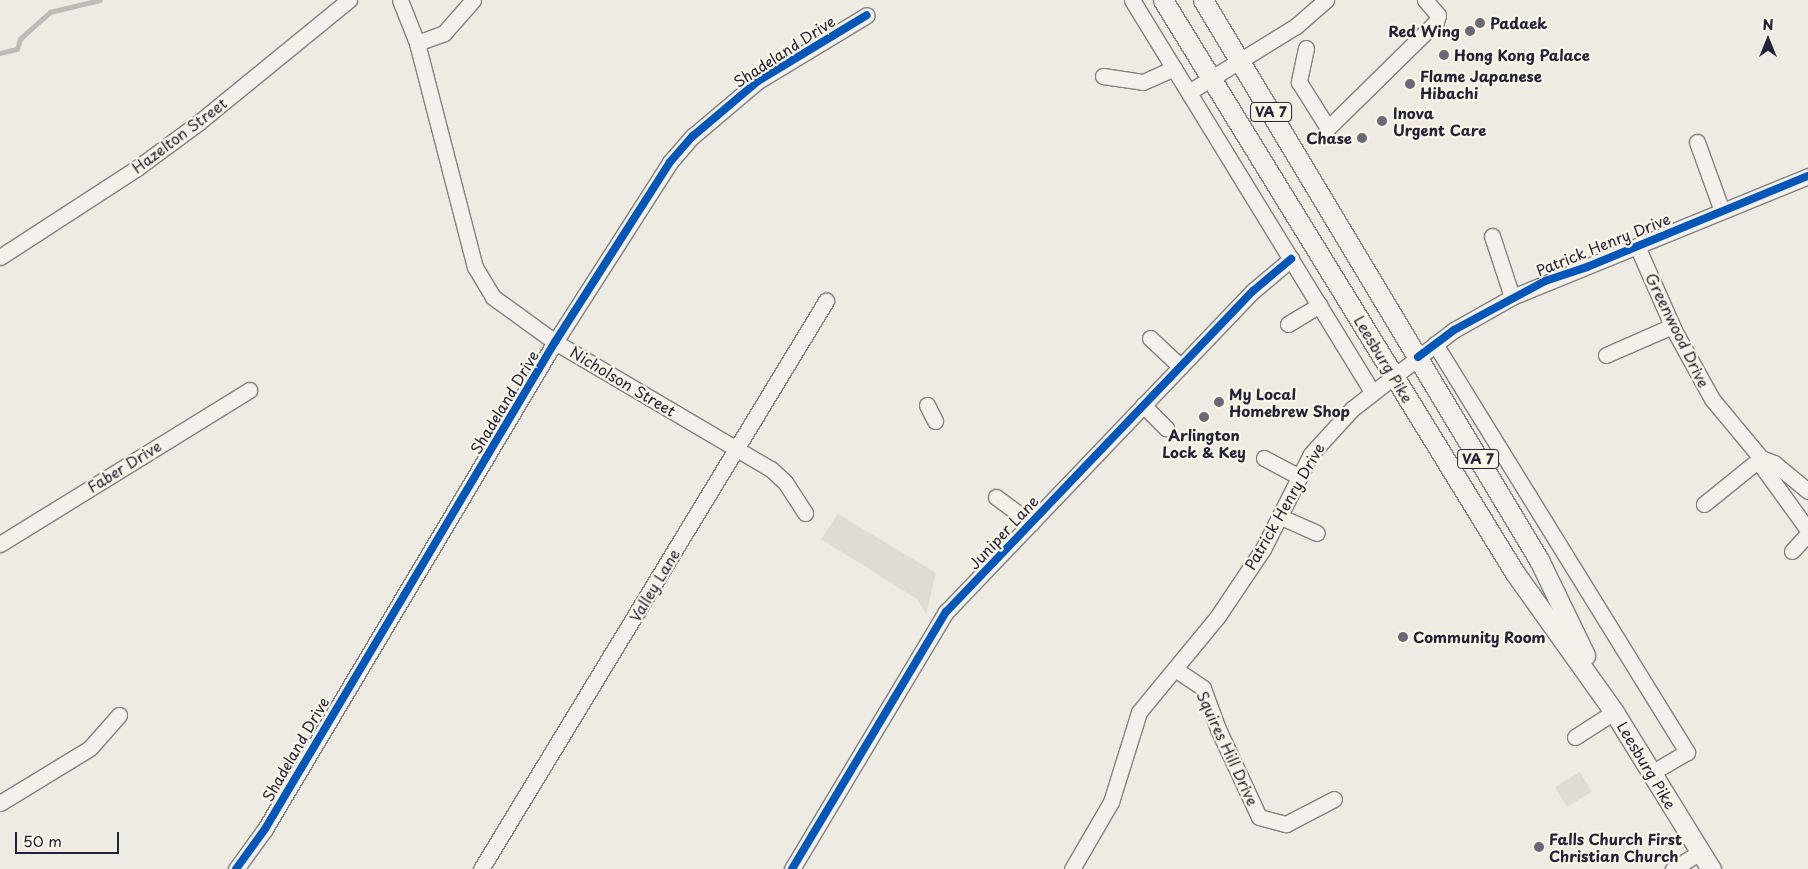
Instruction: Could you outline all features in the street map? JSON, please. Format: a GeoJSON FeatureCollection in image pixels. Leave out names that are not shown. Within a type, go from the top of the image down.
{"type":"FeatureCollection","features":[{"type":"Feature","properties":{"kind":"main road","name":"Leesburg Pike"},"geometry":{"type":"LineString","coordinates":[[1164,0],[1515,573],[1614,712],[1711,869]]}},
{"type":"Feature","properties":{"kind":"main road","name":"Leesburg Pike"},"geometry":{"type":"LineString","coordinates":[[1203,0],[1539,560],[1614,712]]}},
{"type":"Feature","properties":{"kind":"street","name":"Hazelton Street"},"geometry":{"type":"LineString","coordinates":[[0,257],[183,134],[349,0]]}},
{"type":"Feature","properties":{"kind":"street","name":"Nicholson Street"},"geometry":{"type":"LineString","coordinates":[[400,0],[417,43],[475,267],[493,296],[506,308],[555,342],[736,445],[772,469],[785,482],[805,513]]}},
{"type":"Feature","properties":{"kind":"street"},"geometry":{"type":"LineString","coordinates":[[417,43],[444,33],[472,0]]}},
{"type":"Feature","properties":{"kind":"street"},"geometry":{"type":"LineString","coordinates":[[1132,0],[1372,392]]}},
{"type":"Feature","properties":{"kind":"street"},"geometry":{"type":"LineString","coordinates":[[1189,92],[1212,80],[1296,26],[1326,0]]}},
{"type":"Feature","properties":{"kind":"street"},"geometry":{"type":"LineString","coordinates":[[1306,48],[1299,82],[1328,128],[1436,22],[1438,15],[1425,0]]}},
{"type":"Feature","properties":{"kind":"street","name":"Shadeland Drive"},"geometry":{"type":"LineString","coordinates":[[236,869],[265,829],[555,342],[670,162],[693,136],[758,81],[867,15]]}},
{"type":"Feature","properties":{"kind":"street"},"geometry":{"type":"LineString","coordinates":[[1103,76],[1143,82],[1174,68]]}},
{"type":"Feature","properties":{"kind":"street"},"geometry":{"type":"LineString","coordinates":[[1697,142],[1722,211]]}},
{"type":"Feature","properties":{"kind":"street","name":"Patrick Henry Drive"},"geometry":{"type":"LineString","coordinates":[[1072,869],[1111,802],[1139,712],[1218,616],[1281,517],[1311,454],[1327,434],[1372,392],[1435,344],[1512,296],[1808,176]]}},
{"type":"Feature","properties":{"kind":"street"},"geometry":{"type":"LineString","coordinates":[[1492,236],[1512,296]]}},
{"type":"Feature","properties":{"kind":"street","name":"Greenwood Drive"},"geometry":{"type":"LineString","coordinates":[[1637,246],[1672,326],[1712,399],[1761,458],[1774,463],[1808,491]]}},
{"type":"Feature","properties":{"kind":"street","name":"Juniper Lane"},"geometry":{"type":"LineString","coordinates":[[792,869],[946,612],[1253,291],[1291,259]]}},
{"type":"Feature","properties":{"kind":"street","name":"Valley Lane"},"geometry":{"type":"LineString","coordinates":[[481,869],[736,445],[750,428],[826,301]]}},
{"type":"Feature","properties":{"kind":"street"},"geometry":{"type":"LineString","coordinates":[[1288,324],[1320,305]]}},
{"type":"Feature","properties":{"kind":"street"},"geometry":{"type":"LineString","coordinates":[[1606,355],[1672,326]]}},
{"type":"Feature","properties":{"kind":"street"},"geometry":{"type":"LineString","coordinates":[[1150,338],[1180,367]]}},
{"type":"Feature","properties":{"kind":"street"},"geometry":{"type":"LineString","coordinates":[[1435,344],[1687,752],[1651,773]]}},
{"type":"Feature","properties":{"kind":"street","name":"Faber Drive"},"geometry":{"type":"LineString","coordinates":[[0,544],[250,390]]}},
{"type":"Feature","properties":{"kind":"street"},"geometry":{"type":"LineString","coordinates":[[927,405],[935,420]]}},
{"type":"Feature","properties":{"kind":"street"},"geometry":{"type":"LineString","coordinates":[[1143,405],[1166,428]]}},
{"type":"Feature","properties":{"kind":"street"},"geometry":{"type":"LineString","coordinates":[[1264,458],[1299,477]]}},
{"type":"Feature","properties":{"kind":"street"},"geometry":{"type":"LineString","coordinates":[[1704,504],[1761,458]]}},
{"type":"Feature","properties":{"kind":"street","name":"Greenwood Drive"},"geometry":{"type":"LineString","coordinates":[[1761,458],[1761,465],[1808,530]]}},
{"type":"Feature","properties":{"kind":"street"},"geometry":{"type":"LineString","coordinates":[[996,497],[1031,522]]}},
{"type":"Feature","properties":{"kind":"street"},"geometry":{"type":"LineString","coordinates":[[1281,517],[1317,533]]}},
{"type":"Feature","properties":{"kind":"street"},"geometry":{"type":"LineString","coordinates":[[1792,551],[1808,534]]}},
{"type":"Feature","properties":{"kind":"street","name":"Squires Hill Drive"},"geometry":{"type":"LineString","coordinates":[[1176,669],[1202,688],[1218,729],[1259,817],[1286,824],[1334,799]]}},
{"type":"Feature","properties":{"kind":"street"},"geometry":{"type":"LineString","coordinates":[[1575,737],[1614,712]]}},
{"type":"Feature","properties":{"kind":"street"},"geometry":{"type":"LineString","coordinates":[[0,803],[90,748],[119,715]]}},
{"type":"Feature","properties":{"kind":"street"},"geometry":{"type":"LineString","coordinates":[[1673,869],[1700,852]]}},
{"type":"Feature","properties":{"kind":"shaded area"},"geometry":{"type":"Polygon","coordinates":[[[838,514],[936,573],[926,614],[917,599],[821,539],[838,514]]]}},
{"type":"Feature","properties":{"kind":"shaded area"},"geometry":{"type":"Polygon","coordinates":[[[1580,772],[1592,792],[1567,807],[1555,787],[1580,772]]]}},
{"type":"Feature","properties":{"kind":"waterway"},"geometry":{"type":"LineString","coordinates":[[0,53],[17,49],[20,39],[50,12],[100,0]]}},
{"type":"Feature","properties":{"kind":"cycle path"},"geometry":{"type":"LineString","coordinates":[[236,869],[265,829],[555,342],[670,162],[693,136],[758,81],[867,15]]}},
{"type":"Feature","properties":{"kind":"cycle path"},"geometry":{"type":"LineString","coordinates":[[1418,357],[1454,330],[1545,281],[1587,267],[1808,176]]}},
{"type":"Feature","properties":{"kind":"cycle path"},"geometry":{"type":"LineString","coordinates":[[792,869],[946,612],[1253,291],[1291,259]]}},
{"type":"Feature","properties":{"kind":"place","name":"Padaek"},"geometry":{"type":"Point","coordinates":[1480,23]}},
{"type":"Feature","properties":{"kind":"place","name":"Red Wing"},"geometry":{"type":"Point","coordinates":[1470,31]}},
{"type":"Feature","properties":{"kind":"place","name":"Hong Kong Palace"},"geometry":{"type":"Point","coordinates":[1444,55]}},
{"type":"Feature","properties":{"kind":"place","name":"Flame Japanese Hibachi"},"geometry":{"type":"Point","coordinates":[1410,84]}},
{"type":"Feature","properties":{"kind":"place","name":"Inova Urgent Care"},"geometry":{"type":"Point","coordinates":[1382,121]}},
{"type":"Feature","properties":{"kind":"place","name":"Chase"},"geometry":{"type":"Point","coordinates":[1362,138]}},
{"type":"Feature","properties":{"kind":"place","name":"My Local Homebrew Shop"},"geometry":{"type":"Point","coordinates":[1219,402]}},
{"type":"Feature","properties":{"kind":"place","name":"Arlington Lock & Key"},"geometry":{"type":"Point","coordinates":[1204,417]}},
{"type":"Feature","properties":{"kind":"place","name":"Community Room"},"geometry":{"type":"Point","coordinates":[1403,637]}},
{"type":"Feature","properties":{"kind":"place","name":"Falls Church First Christian Church"},"geometry":{"type":"Point","coordinates":[1539,847]}}]}
